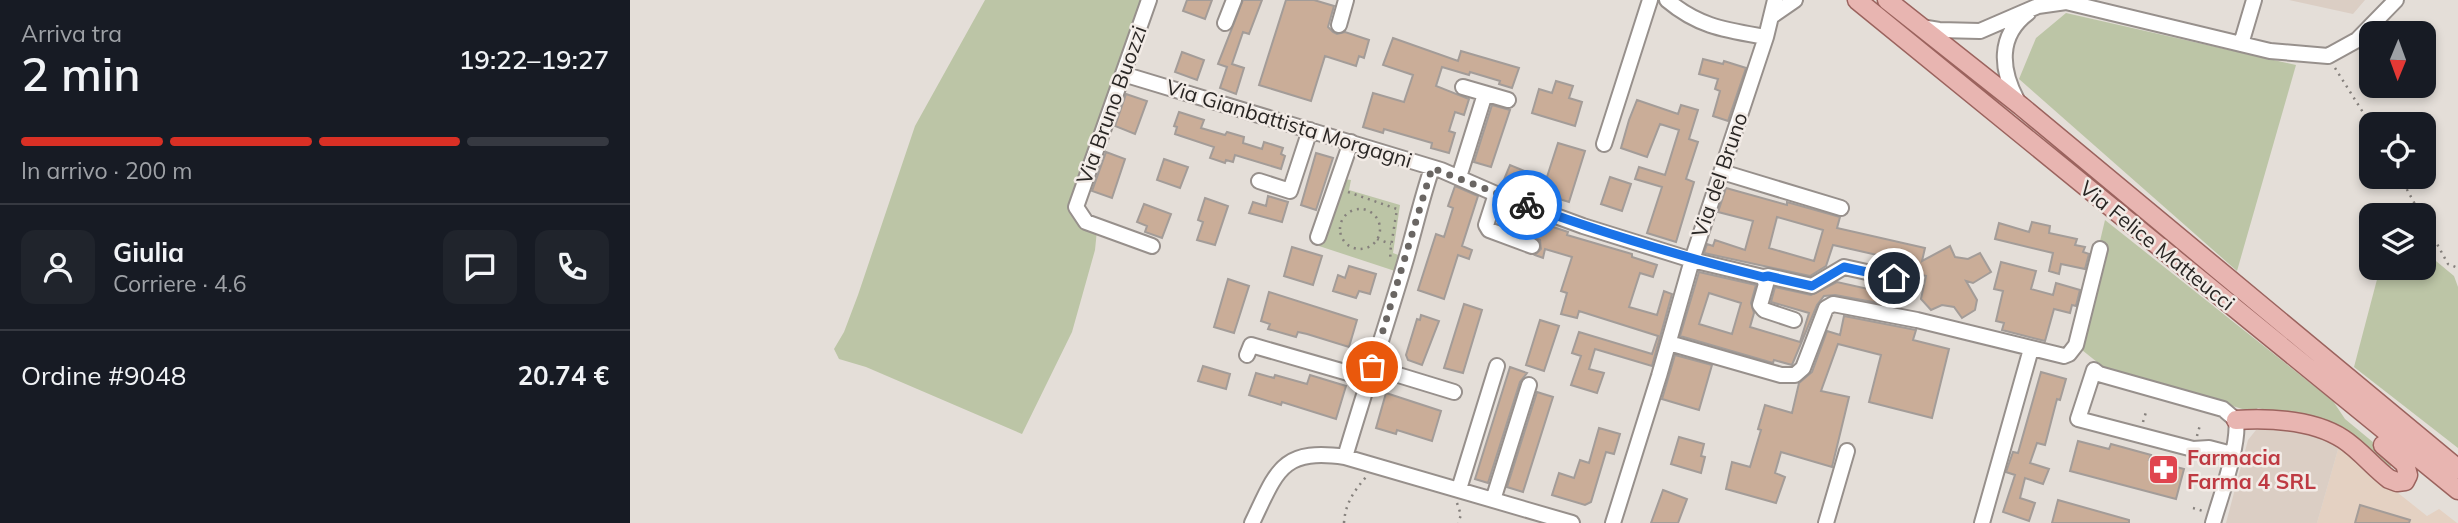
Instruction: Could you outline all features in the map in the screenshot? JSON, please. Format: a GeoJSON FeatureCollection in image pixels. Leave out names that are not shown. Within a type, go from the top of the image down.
{"type":"FeatureCollection","features":[{"type":"Feature","properties":{"kind":"main road","name":"Via Felice Matteucci"},"geometry":{"type":"LineString","coordinates":[[1857,0],[2458,490]]}},
{"type":"Feature","properties":{"kind":"main road","name":"Via Felice Matteucci"},"geometry":{"type":"LineString","coordinates":[[1887,0],[2021,106],[2458,469]]}},
{"type":"Feature","properties":{"kind":"main road"},"geometry":{"type":"LineString","coordinates":[[2236,420],[2280,419],[2332,433],[2349,443],[2389,479],[2405,481],[2408,475],[2405,464],[2351,418],[2342,395]]}},
{"type":"Feature","properties":{"kind":"street","name":"Via Bruno Buozzi"},"geometry":{"type":"LineString","coordinates":[[1149,0],[1076,207],[1086,222],[1152,246]]}},
{"type":"Feature","properties":{"kind":"street"},"geometry":{"type":"LineString","coordinates":[[1226,23],[1234,0]]}},
{"type":"Feature","properties":{"kind":"street"},"geometry":{"type":"LineString","coordinates":[[1339,25],[1346,0]]}},
{"type":"Feature","properties":{"kind":"street"},"geometry":{"type":"LineString","coordinates":[[1604,144],[1650,0]]}},
{"type":"Feature","properties":{"kind":"street"},"geometry":{"type":"LineString","coordinates":[[1667,0],[1695,21],[1733,32],[1766,37]]}},
{"type":"Feature","properties":{"kind":"street","name":"Via del Bruno"},"geometry":{"type":"LineString","coordinates":[[1614,523],[1692,260],[1766,37],[1775,0]]}},
{"type":"Feature","properties":{"kind":"street"},"geometry":{"type":"LineString","coordinates":[[1772,16],[1795,0]]}},
{"type":"Feature","properties":{"kind":"street"},"geometry":{"type":"LineString","coordinates":[[1844,0],[1892,28]]}},
{"type":"Feature","properties":{"kind":"street"},"geometry":{"type":"LineString","coordinates":[[2241,44],[2254,0]]}},
{"type":"Feature","properties":{"kind":"street"},"geometry":{"type":"LineString","coordinates":[[1920,27],[1980,31],[2038,6],[2066,2],[2270,51],[2328,56],[2357,40],[2396,0]]}},
{"type":"Feature","properties":{"kind":"street"},"geometry":{"type":"LineString","coordinates":[[2021,106],[2004,71],[2003,51],[2010,34],[2024,16],[2038,6]]}},
{"type":"Feature","properties":{"kind":"street","name":"Via Gianbattista Morgagni"},"geometry":{"type":"LineString","coordinates":[[1123,74],[1432,168],[1583,226],[1692,260],[1812,286],[1844,267],[1894,278]]}},
{"type":"Feature","properties":{"kind":"street"},"geometry":{"type":"LineString","coordinates":[[1463,87],[1508,100]]}},
{"type":"Feature","properties":{"kind":"street"},"geometry":{"type":"LineString","coordinates":[[1459,177],[1485,94]]}},
{"type":"Feature","properties":{"kind":"street"},"geometry":{"type":"LineString","coordinates":[[1259,181],[1290,191],[1310,130]]}},
{"type":"Feature","properties":{"kind":"street"},"geometry":{"type":"LineString","coordinates":[[1318,237],[1351,142]]}},
{"type":"Feature","properties":{"kind":"street"},"geometry":{"type":"LineString","coordinates":[[1345,457],[1432,168]]}},
{"type":"Feature","properties":{"kind":"street"},"geometry":{"type":"LineString","coordinates":[[1722,172],[1841,208]]}},
{"type":"Feature","properties":{"kind":"street"},"geometry":{"type":"LineString","coordinates":[[1496,194],[1486,225],[1489,230],[1532,246]]}},
{"type":"Feature","properties":{"kind":"street"},"geometry":{"type":"LineString","coordinates":[[1668,343],[1781,375],[1795,375],[1803,368],[1826,308],[1833,304],[1917,320],[2064,356],[2074,349],[2101,249]]}},
{"type":"Feature","properties":{"kind":"street"},"geometry":{"type":"LineString","coordinates":[[1763,277],[1766,284],[1760,305],[1764,310],[1794,320]]}},
{"type":"Feature","properties":{"kind":"street"},"geometry":{"type":"LineString","coordinates":[[1247,355],[1251,345],[1454,392]]}},
{"type":"Feature","properties":{"kind":"street"},"geometry":{"type":"LineString","coordinates":[[1982,523],[2031,349]]}},
{"type":"Feature","properties":{"kind":"street"},"geometry":{"type":"LineString","coordinates":[[1459,489],[1497,366]]}},
{"type":"Feature","properties":{"kind":"street"},"geometry":{"type":"LineString","coordinates":[[2213,523],[2232,454],[2238,428],[2236,420],[2222,409],[2099,374],[2094,370],[2078,419],[2193,449],[2209,448],[2232,454]]}},
{"type":"Feature","properties":{"kind":"street"},"geometry":{"type":"LineString","coordinates":[[1493,500],[1529,385]]}},
{"type":"Feature","properties":{"kind":"street"},"geometry":{"type":"LineString","coordinates":[[1826,523],[1847,451]]}},
{"type":"Feature","properties":{"kind":"street"},"geometry":{"type":"LineString","coordinates":[[1252,523],[1282,468],[1308,454],[1345,457],[1573,523]]}},
{"type":"Feature","properties":{"kind":"path"},"geometry":{"type":"LineString","coordinates":[[2328,56],[2363,112]]}},
{"type":"Feature","properties":{"kind":"path"},"geometry":{"type":"LineString","coordinates":[[1349,182],[1347,192],[1398,209],[1390,261],[1403,270]]}},
{"type":"Feature","properties":{"kind":"path"},"geometry":{"type":"LineString","coordinates":[[1356,210],[1368,211],[1378,220],[1380,233],[1377,239],[1362,249],[1350,246],[1342,237],[1342,220],[1356,210]]}},
{"type":"Feature","properties":{"kind":"path"},"geometry":{"type":"LineString","coordinates":[[1377,239],[1392,244]]}},
{"type":"Feature","properties":{"kind":"path"},"geometry":{"type":"LineString","coordinates":[[2436,242],[2448,264],[2458,268]]}},
{"type":"Feature","properties":{"kind":"path"},"geometry":{"type":"LineString","coordinates":[[1344,523],[1345,510],[1355,490],[1367,476]]}},
{"type":"Feature","properties":{"kind":"path"},"geometry":{"type":"LineString","coordinates":[[1458,523],[1461,515],[1456,500],[1459,489]]}},
{"type":"Feature","properties":{"kind":"shaded area"},"geometry":{"type":"Polygon","coordinates":[[[2289,0],[2365,0],[2353,14],[2289,0]]]}},
{"type":"Feature","properties":{"kind":"shaded area"},"geometry":{"type":"Polygon","coordinates":[[[2278,425],[2331,440],[2339,446],[2317,523],[2226,523],[2248,440],[2256,430],[2278,425]]]}},
{"type":"Feature","properties":{"kind":"shaded area"},"geometry":{"type":"Polygon","coordinates":[[[2339,446],[2427,516],[2439,509],[2457,523],[2317,523],[2339,446]]]}},
{"type":"Feature","properties":{"kind":"green space"},"geometry":{"type":"Polygon","coordinates":[[[985,0],[1144,0],[1073,209],[1097,230],[1095,250],[1072,332],[1022,434],[866,367],[839,359],[834,349],[844,332],[858,295],[915,126],[985,0]]]}},
{"type":"Feature","properties":{"kind":"green space"},"geometry":{"type":"Polygon","coordinates":[[[2066,13],[2296,65],[2237,271],[2019,79],[2036,38],[2066,13]]]}},
{"type":"Feature","properties":{"kind":"green space"},"geometry":{"type":"Polygon","coordinates":[[[1344,179],[1351,180],[1349,190],[1400,205],[1393,253],[1401,256],[1398,272],[1319,246],[1344,179]]]}},
{"type":"Feature","properties":{"kind":"green space"},"geometry":{"type":"Polygon","coordinates":[[[2105,220],[2333,401],[2345,419],[2397,462],[2390,467],[2346,433],[2323,423],[2258,408],[2252,412],[2102,366],[2082,350],[2076,342],[2105,220]]]}},
{"type":"Feature","properties":{"kind":"green space"},"geometry":{"type":"Polygon","coordinates":[[[2436,261],[2454,276],[2458,287],[2458,448],[2354,367],[2377,280],[2436,280],[2436,261]]]}},
{"type":"Feature","properties":{"kind":"building"},"geometry":{"type":"Polygon","coordinates":[[[1187,0],[1212,0],[1205,19],[1183,11],[1187,0]]]}},
{"type":"Feature","properties":{"kind":"building"},"geometry":{"type":"Polygon","coordinates":[[[1243,0],[1262,0],[1249,34],[1243,32],[1232,64],[1244,68],[1236,94],[1220,88],[1227,67],[1218,64],[1243,0]]]}},
{"type":"Feature","properties":{"kind":"building"},"geometry":{"type":"Polygon","coordinates":[[[1286,0],[1314,0],[1334,6],[1328,27],[1333,32],[1345,32],[1369,40],[1364,58],[1359,56],[1356,66],[1325,56],[1311,101],[1259,85],[1286,0]]]}},
{"type":"Feature","properties":{"kind":"building"},"geometry":{"type":"Polygon","coordinates":[[[1393,38],[1458,61],[1461,51],[1519,68],[1512,88],[1499,84],[1500,81],[1470,72],[1469,75],[1442,67],[1436,86],[1469,99],[1464,115],[1455,112],[1449,131],[1455,133],[1449,153],[1431,148],[1432,143],[1384,129],[1383,133],[1363,127],[1373,93],[1404,102],[1413,75],[1383,65],[1393,38]]]}},
{"type":"Feature","properties":{"kind":"building"},"geometry":{"type":"Polygon","coordinates":[[[1182,52],[1204,60],[1197,80],[1175,72],[1182,52]]]}},
{"type":"Feature","properties":{"kind":"building"},"geometry":{"type":"Polygon","coordinates":[[[1703,59],[1723,64],[1724,61],[1746,68],[1728,121],[1713,116],[1720,91],[1715,89],[1718,79],[1699,74],[1703,59]]]}},
{"type":"Feature","properties":{"kind":"building"},"geometry":{"type":"Polygon","coordinates":[[[1556,81],[1573,86],[1569,98],[1582,102],[1575,126],[1532,113],[1539,89],[1552,93],[1556,81]]]}},
{"type":"Feature","properties":{"kind":"building"},"geometry":{"type":"Polygon","coordinates":[[[1126,94],[1147,101],[1135,134],[1115,126],[1126,94]]]}},
{"type":"Feature","properties":{"kind":"building"},"geometry":{"type":"Polygon","coordinates":[[[1637,100],[1678,114],[1681,105],[1698,110],[1689,139],[1698,142],[1686,179],[1694,182],[1676,242],[1647,233],[1662,187],[1635,179],[1639,167],[1665,175],[1679,130],[1660,124],[1647,157],[1621,148],[1637,100]]]}},
{"type":"Feature","properties":{"kind":"building"},"geometry":{"type":"Polygon","coordinates":[[[1492,105],[1510,110],[1491,167],[1474,162],[1492,105]]]}},
{"type":"Feature","properties":{"kind":"building"},"geometry":{"type":"Polygon","coordinates":[[[1179,112],[1204,120],[1201,128],[1244,137],[1243,143],[1262,149],[1264,142],[1283,148],[1281,154],[1285,156],[1281,169],[1235,155],[1233,162],[1226,160],[1225,163],[1210,158],[1214,147],[1175,134],[1177,127],[1174,126],[1179,112]]]}},
{"type":"Feature","properties":{"kind":"building"},"geometry":{"type":"Polygon","coordinates":[[[1558,143],[1585,151],[1569,202],[1503,182],[1510,165],[1546,180],[1558,143]]]}},
{"type":"Feature","properties":{"kind":"building"},"geometry":{"type":"Polygon","coordinates":[[[1106,152],[1125,159],[1112,198],[1092,191],[1106,152]]]}},
{"type":"Feature","properties":{"kind":"building"},"geometry":{"type":"Polygon","coordinates":[[[1316,153],[1333,158],[1316,210],[1301,205],[1316,153]]]}},
{"type":"Feature","properties":{"kind":"building"},"geometry":{"type":"Polygon","coordinates":[[[1164,159],[1188,167],[1180,188],[1157,180],[1164,159]]]}},
{"type":"Feature","properties":{"kind":"building"},"geometry":{"type":"Polygon","coordinates":[[[1610,177],[1631,184],[1622,211],[1601,204],[1610,177]]]}},
{"type":"Feature","properties":{"kind":"building"},"geometry":{"type":"Polygon","coordinates":[[[1455,186],[1478,196],[1462,246],[1472,250],[1469,259],[1458,255],[1444,299],[1418,290],[1436,234],[1444,237],[1453,208],[1448,206],[1455,186]]]}},
{"type":"Feature","properties":{"kind":"building"},"geometry":{"type":"Polygon","coordinates":[[[1726,188],[1840,217],[1837,228],[1925,248],[1922,261],[1950,246],[1955,257],[1968,259],[1980,253],[1991,272],[1973,283],[1966,281],[1977,300],[1975,310],[1962,318],[1954,307],[1942,305],[1931,310],[1921,299],[1926,276],[1905,271],[1917,264],[1833,245],[1826,266],[1810,276],[1704,253],[1707,244],[1713,246],[1715,240],[1745,250],[1753,221],[1718,212],[1726,188]],[[1777,217],[1769,248],[1814,261],[1823,230],[1777,217]]]}},
{"type":"Feature","properties":{"kind":"building"},"geometry":{"type":"Polygon","coordinates":[[[1268,196],[1288,202],[1282,222],[1249,213],[1253,202],[1266,206],[1268,196]]]}},
{"type":"Feature","properties":{"kind":"building"},"geometry":{"type":"Polygon","coordinates":[[[1205,198],[1228,206],[1215,245],[1197,240],[1203,222],[1198,220],[1205,198]]]}},
{"type":"Feature","properties":{"kind":"building"},"geometry":{"type":"Polygon","coordinates":[[[1144,204],[1171,214],[1162,238],[1145,232],[1147,226],[1137,222],[1144,204]]]}},
{"type":"Feature","properties":{"kind":"building"},"geometry":{"type":"Polygon","coordinates":[[[1505,208],[1553,225],[1568,232],[1567,235],[1632,254],[1632,257],[1657,265],[1653,277],[1640,273],[1629,307],[1657,315],[1664,291],[1672,294],[1652,366],[1595,349],[1589,369],[1604,373],[1597,393],[1571,385],[1581,356],[1572,353],[1579,332],[1652,354],[1658,336],[1579,311],[1577,318],[1561,314],[1567,293],[1561,291],[1572,257],[1545,249],[1543,258],[1535,255],[1541,249],[1540,240],[1521,232],[1522,228],[1504,222],[1505,218],[1502,217],[1505,208]]]}},
{"type":"Feature","properties":{"kind":"building"},"geometry":{"type":"Polygon","coordinates":[[[2032,222],[2050,226],[2049,233],[2077,239],[2075,245],[2085,247],[2083,252],[2089,254],[2085,269],[2061,264],[2059,274],[2049,271],[2053,253],[1995,239],[1999,223],[2029,232],[2032,222]]]}},
{"type":"Feature","properties":{"kind":"building"},"geometry":{"type":"Polygon","coordinates":[[[1292,247],[1322,256],[1313,285],[1284,276],[1292,247]]]}},
{"type":"Feature","properties":{"kind":"building"},"geometry":{"type":"Polygon","coordinates":[[[2001,262],[2036,271],[2031,289],[2053,295],[2056,283],[2080,290],[2076,306],[2072,305],[2070,313],[2054,309],[2045,341],[2002,330],[2004,323],[1996,321],[2003,291],[1994,289],[2001,262]]]}},
{"type":"Feature","properties":{"kind":"building"},"geometry":{"type":"Polygon","coordinates":[[[1349,266],[1376,274],[1370,294],[1359,291],[1356,298],[1333,291],[1338,275],[1345,278],[1349,266]]]}},
{"type":"Feature","properties":{"kind":"building"},"geometry":{"type":"Polygon","coordinates":[[[1699,272],[1756,285],[1751,303],[1754,313],[1750,327],[1800,342],[1809,313],[1771,302],[1775,287],[1811,295],[1837,282],[1886,293],[1884,304],[1835,295],[1824,296],[1817,305],[1792,365],[1774,360],[1773,363],[1680,336],[1699,272]],[[1709,293],[1699,324],[1732,334],[1741,303],[1709,293]]]}},
{"type":"Feature","properties":{"kind":"building"},"geometry":{"type":"Polygon","coordinates":[[[1228,279],[1249,286],[1234,333],[1214,327],[1228,279]]]}},
{"type":"Feature","properties":{"kind":"building"},"geometry":{"type":"Polygon","coordinates":[[[1269,292],[1357,320],[1349,347],[1298,332],[1296,337],[1268,329],[1270,324],[1261,321],[1269,292]]]}},
{"type":"Feature","properties":{"kind":"building"},"geometry":{"type":"Polygon","coordinates":[[[1464,304],[1482,310],[1463,373],[1444,368],[1464,304]]]}},
{"type":"Feature","properties":{"kind":"building"},"geometry":{"type":"Polygon","coordinates":[[[1421,315],[1439,321],[1422,365],[1408,360],[1406,355],[1417,319],[1420,320],[1421,315]]]}},
{"type":"Feature","properties":{"kind":"building"},"geometry":{"type":"Polygon","coordinates":[[[1844,316],[1916,330],[1913,340],[1949,349],[1932,418],[1869,402],[1881,355],[1838,344],[1821,391],[1849,397],[1832,467],[1781,452],[1775,473],[1785,477],[1776,503],[1726,489],[1732,462],[1750,467],[1765,405],[1792,413],[1799,383],[1812,372],[1827,331],[1840,335],[1844,316]]]}},
{"type":"Feature","properties":{"kind":"building"},"geometry":{"type":"Polygon","coordinates":[[[1540,320],[1559,326],[1544,371],[1526,365],[1540,320]]]}},
{"type":"Feature","properties":{"kind":"building"},"geometry":{"type":"Polygon","coordinates":[[[1675,355],[1712,365],[1699,410],[1662,399],[1675,355]]]}},
{"type":"Feature","properties":{"kind":"building"},"geometry":{"type":"Polygon","coordinates":[[[1203,366],[1230,374],[1226,389],[1198,381],[1203,366]]]}},
{"type":"Feature","properties":{"kind":"building"},"geometry":{"type":"Polygon","coordinates":[[[1510,367],[1527,373],[1520,382],[1488,483],[1475,479],[1510,367]]]}},
{"type":"Feature","properties":{"kind":"building"},"geometry":{"type":"Polygon","coordinates":[[[2041,372],[2066,379],[2060,400],[2057,399],[2045,445],[2037,443],[2030,463],[2049,469],[2043,484],[2025,478],[2020,498],[2035,503],[2029,521],[2003,512],[2015,475],[2006,472],[2013,452],[2018,453],[2041,372]]]}},
{"type":"Feature","properties":{"kind":"building"},"geometry":{"type":"Polygon","coordinates":[[[1256,373],[1307,384],[1310,375],[1346,386],[1336,419],[1249,395],[1256,373]]]}},
{"type":"Feature","properties":{"kind":"building"},"geometry":{"type":"Polygon","coordinates":[[[1537,392],[1553,397],[1523,492],[1507,487],[1537,392]]]}},
{"type":"Feature","properties":{"kind":"building"},"geometry":{"type":"Polygon","coordinates":[[[1386,393],[1441,411],[1432,441],[1397,430],[1396,434],[1376,428],[1386,393]]]}},
{"type":"Feature","properties":{"kind":"building"},"geometry":{"type":"Polygon","coordinates":[[[1599,428],[1620,434],[1614,454],[1606,452],[1591,502],[1585,505],[1552,495],[1559,473],[1574,478],[1580,460],[1589,463],[1599,428]]]}},
{"type":"Feature","properties":{"kind":"building"},"geometry":{"type":"Polygon","coordinates":[[[1679,437],[1704,444],[1701,456],[1705,457],[1701,473],[1671,464],[1679,437]]]}},
{"type":"Feature","properties":{"kind":"building"},"geometry":{"type":"Polygon","coordinates":[[[2078,441],[2109,449],[2111,444],[2151,455],[2149,460],[2184,469],[2176,499],[2070,471],[2078,441]]]}},
{"type":"Feature","properties":{"kind":"building"},"geometry":{"type":"Polygon","coordinates":[[[1663,490],[1687,499],[1678,523],[1651,523],[1663,490]]]}},
{"type":"Feature","properties":{"kind":"building"},"geometry":{"type":"Polygon","coordinates":[[[2058,500],[2129,520],[2129,523],[2052,523],[2058,500]]]}},
{"type":"Feature","properties":{"kind":"building"},"geometry":{"type":"Polygon","coordinates":[[[2360,505],[2410,520],[2409,523],[2355,523],[2360,505]]]}},
{"type":"Feature","properties":{"kind":"way so far"},"geometry":{"type":"LineString","coordinates":[[1372,367],[1432,168],[1527,205]]}},
{"type":"Feature","properties":{"kind":"place","name":"Farmacia Farma 4 SRL"},"geometry":{"type":"Point","coordinates":[2164,470]}},
{"type":"Feature","properties":{"kind":"route"},"geometry":{"type":"LineString","coordinates":[[1527,205],[1583,226],[1692,260],[1763,277],[1812,286],[1844,267],[1894,278]]}}]}
